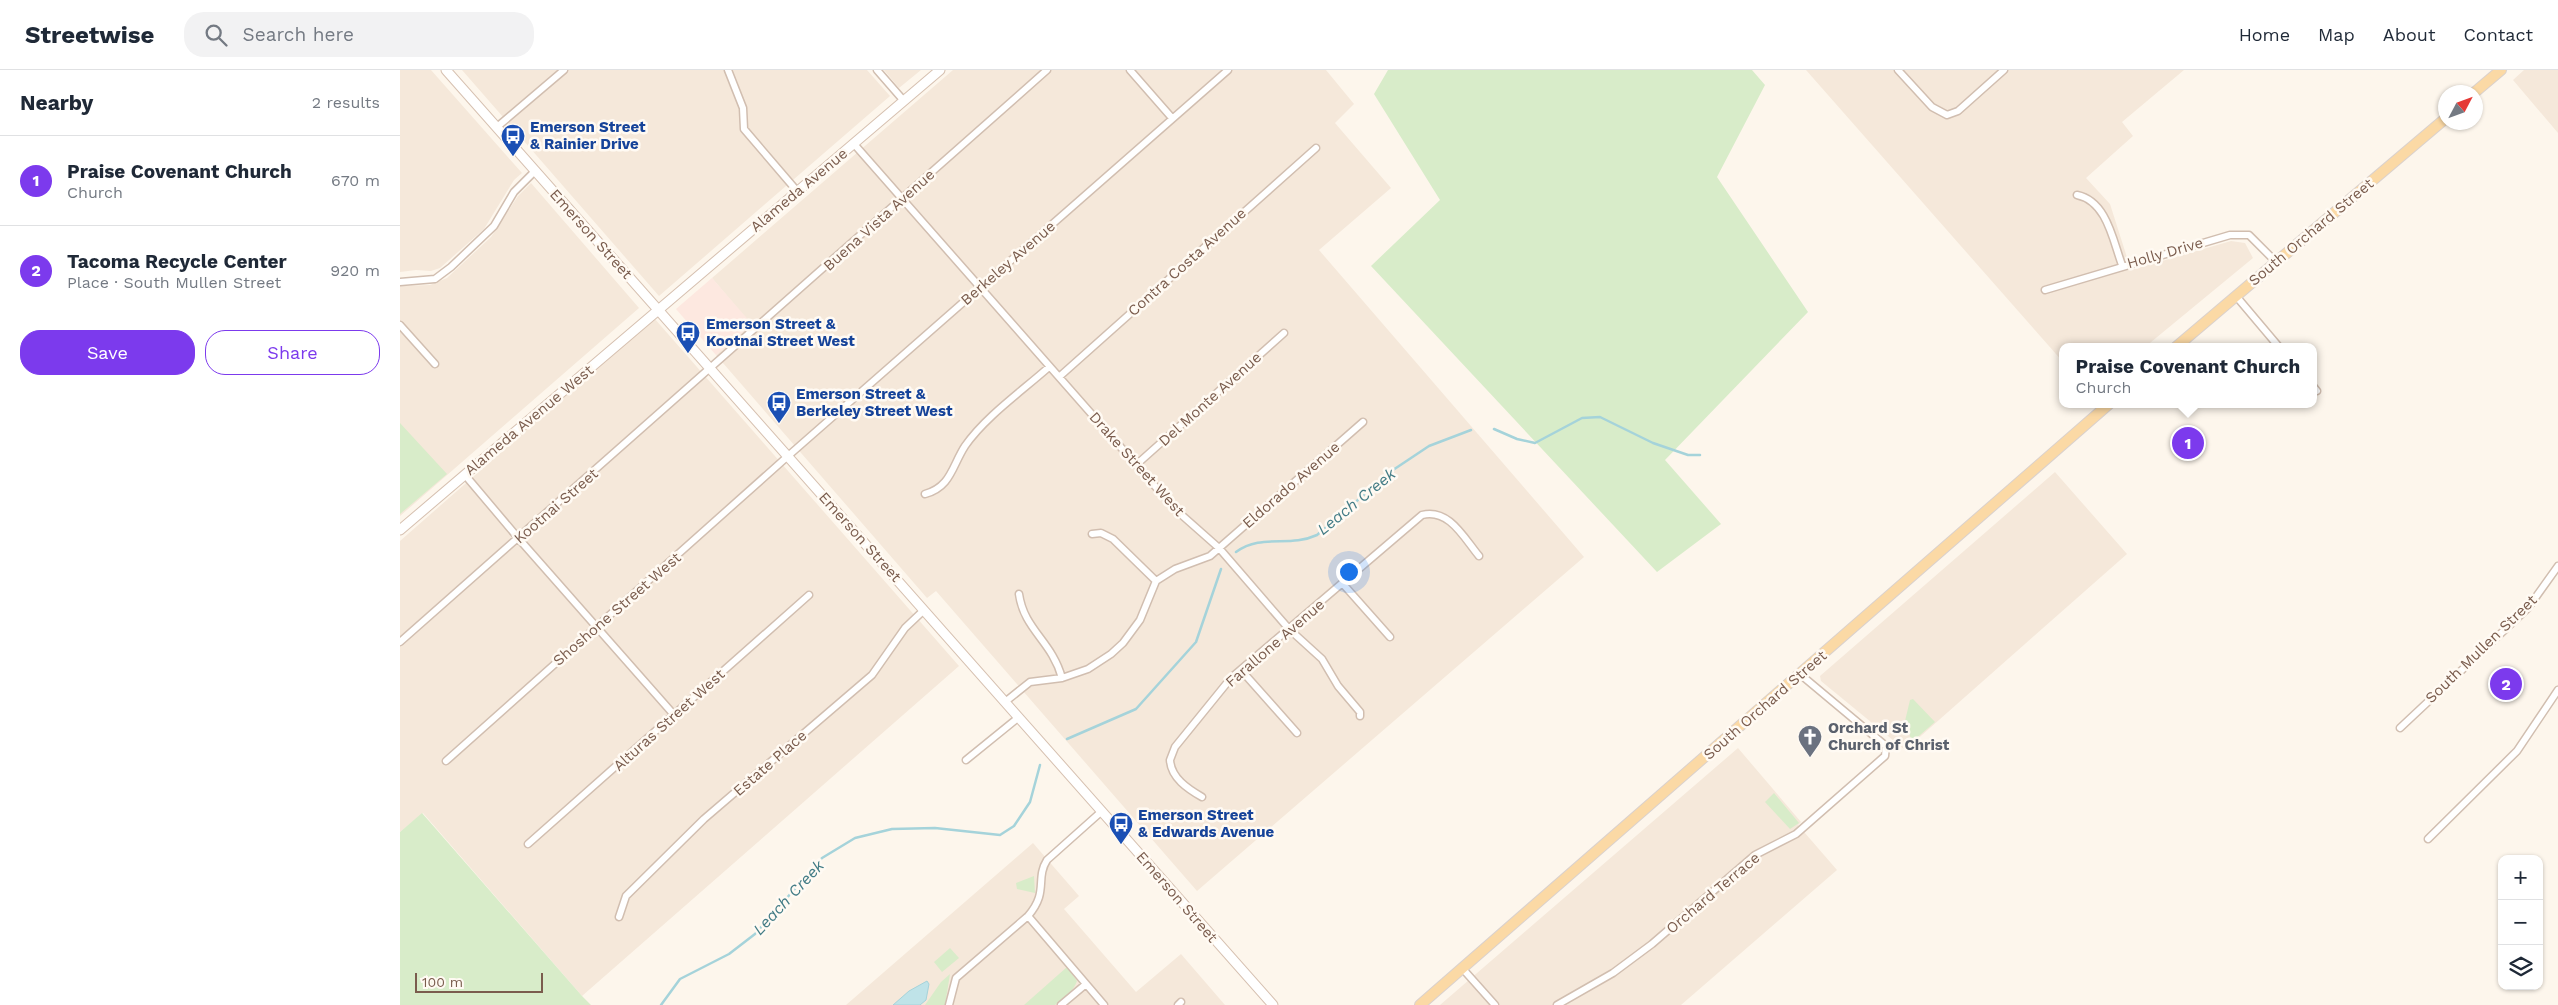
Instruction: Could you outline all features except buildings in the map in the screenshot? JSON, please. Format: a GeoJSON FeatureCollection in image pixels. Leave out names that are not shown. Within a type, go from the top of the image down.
{"type":"FeatureCollection","features":[{"type":"Feature","properties":{"kind":"main road","name":"Emerson Street"},"geometry":{"type":"LineString","coordinates":[[446,70],[1273,1005]]}},
{"type":"Feature","properties":{"kind":"main road","name":"Alameda Avenue"},"geometry":{"type":"LineString","coordinates":[[658,310],[940,70]]}},
{"type":"Feature","properties":{"kind":"main road"},"geometry":{"type":"LineString","coordinates":[[2483,85],[2502,70]]}},
{"type":"Feature","properties":{"kind":"main road","name":"South Orchard Street"},"geometry":{"type":"LineString","coordinates":[[2181,343],[2438,125]]}},
{"type":"Feature","properties":{"kind":"main road","name":"Alameda Avenue West"},"geometry":{"type":"LineString","coordinates":[[400,530],[658,310]]}},
{"type":"Feature","properties":{"kind":"main road","name":"South Orchard Street"},"geometry":{"type":"LineString","coordinates":[[1420,1005],[2104,408]]}},
{"type":"Feature","properties":{"kind":"street"},"geometry":{"type":"LineString","coordinates":[[497,127],[564,70]]}},
{"type":"Feature","properties":{"kind":"street"},"geometry":{"type":"LineString","coordinates":[[728,70],[743,108],[744,129],[797,191]]}},
{"type":"Feature","properties":{"kind":"street"},"geometry":{"type":"LineString","coordinates":[[877,70],[904,101]]}},
{"type":"Feature","properties":{"kind":"street","name":"Buena Vista Avenue"},"geometry":{"type":"LineString","coordinates":[[711,369],[1048,70]]}},
{"type":"Feature","properties":{"kind":"street"},"geometry":{"type":"LineString","coordinates":[[1130,70],[1172,118]]}},
{"type":"Feature","properties":{"kind":"street","name":"Berkeley Avenue"},"geometry":{"type":"LineString","coordinates":[[788,456],[1228,70]]}},
{"type":"Feature","properties":{"kind":"street"},"geometry":{"type":"LineString","coordinates":[[1898,70],[1932,107],[1947,115],[1958,111],[2004,70]]}},
{"type":"Feature","properties":{"kind":"street"},"geometry":{"type":"LineString","coordinates":[[854,144],[1049,367],[976,433],[964,447],[946,482],[934,492],[925,494]]}},
{"type":"Feature","properties":{"kind":"street","name":"Contra Costa Avenue"},"geometry":{"type":"LineString","coordinates":[[1059,377],[1316,148]]}},
{"type":"Feature","properties":{"kind":"street"},"geometry":{"type":"LineString","coordinates":[[400,282],[435,279],[452,267],[494,226],[514,192],[535,171]]}},
{"type":"Feature","properties":{"kind":"street"},"geometry":{"type":"LineString","coordinates":[[2077,195],[2093,202],[2104,215],[2122,266]]}},
{"type":"Feature","properties":{"kind":"street","name":"Holly Drive"},"geometry":{"type":"LineString","coordinates":[[2045,290],[2237,234],[2253,238],[2276,262]]}},
{"type":"Feature","properties":{"kind":"street"},"geometry":{"type":"LineString","coordinates":[[2236,296],[2276,343]]}},
{"type":"Feature","properties":{"kind":"street"},"geometry":{"type":"LineString","coordinates":[[400,325],[435,364]]}},
{"type":"Feature","properties":{"kind":"street","name":"Del Monte Avenue"},"geometry":{"type":"LineString","coordinates":[[1136,465],[1284,333]]}},
{"type":"Feature","properties":{"kind":"street","name":"Drake Street West"},"geometry":{"type":"LineString","coordinates":[[1049,367],[1176,510],[1219,548],[1289,629],[1322,659],[1330,674],[1360,712],[1360,716]]}},
{"type":"Feature","properties":{"kind":"street","name":"Kootnai Street"},"geometry":{"type":"LineString","coordinates":[[400,642],[711,369]]}},
{"type":"Feature","properties":{"kind":"street","name":"Eldorado Avenue"},"geometry":{"type":"LineString","coordinates":[[1156,581],[1175,569],[1203,560],[1219,548],[1363,422]]}},
{"type":"Feature","properties":{"kind":"street","name":"Shoshone Street West"},"geometry":{"type":"LineString","coordinates":[[446,760],[788,456]]}},
{"type":"Feature","properties":{"kind":"street"},"geometry":{"type":"LineString","coordinates":[[465,475],[596,628],[675,716]]}},
{"type":"Feature","properties":{"kind":"street","name":"Farallone Avenue"},"geometry":{"type":"LineString","coordinates":[[1202,797],[1186,788],[1172,771],[1170,764],[1171,755],[1212,699],[1241,670],[1343,584],[1418,517],[1429,514],[1447,518],[1479,556]]}},
{"type":"Feature","properties":{"kind":"street"},"geometry":{"type":"LineString","coordinates":[[1005,702],[1030,682],[1062,678],[1088,668],[1111,654],[1123,643],[1140,620],[1156,581],[1113,539],[1101,533],[1092,534]]}},
{"type":"Feature","properties":{"kind":"street","name":"South Mullen Street"},"geometry":{"type":"LineString","coordinates":[[2400,728],[2528,608],[2558,566]]}},
{"type":"Feature","properties":{"kind":"street"},"geometry":{"type":"LineString","coordinates":[[1343,584],[1390,637]]}},
{"type":"Feature","properties":{"kind":"street"},"geometry":{"type":"LineString","coordinates":[[1018,594],[1024,617],[1053,653],[1062,678]]}},
{"type":"Feature","properties":{"kind":"street","name":"Alturas Street West"},"geometry":{"type":"LineString","coordinates":[[528,844],[675,716],[809,595]]}},
{"type":"Feature","properties":{"kind":"street","name":"Estate Place"},"geometry":{"type":"LineString","coordinates":[[619,917],[626,896],[704,819],[872,675],[905,628],[924,610]]}},
{"type":"Feature","properties":{"kind":"street"},"geometry":{"type":"LineString","coordinates":[[1241,670],[1297,733]]}},
{"type":"Feature","properties":{"kind":"street","name":"Orchard Terrace"},"geometry":{"type":"LineString","coordinates":[[1557,1005],[1613,973],[1652,944],[1755,855],[1789,840],[1885,756],[1886,746],[1801,674]]}},
{"type":"Feature","properties":{"kind":"street"},"geometry":{"type":"LineString","coordinates":[[2428,839],[2517,751],[2558,690]]}},
{"type":"Feature","properties":{"kind":"street"},"geometry":{"type":"LineString","coordinates":[[966,760],[1019,718]]}},
{"type":"Feature","properties":{"kind":"street"},"geometry":{"type":"LineString","coordinates":[[949,1005],[953,983],[956,978],[1028,916],[1041,896],[1043,869],[1047,860],[1102,812]]}},
{"type":"Feature","properties":{"kind":"street"},"geometry":{"type":"LineString","coordinates":[[1028,916],[1104,1005]]}},
{"type":"Feature","properties":{"kind":"street"},"geometry":{"type":"LineString","coordinates":[[1462,968],[1495,1005]]}},
{"type":"Feature","properties":{"kind":"street"},"geometry":{"type":"LineString","coordinates":[[1061,1005],[1086,984]]}},
{"type":"Feature","properties":{"kind":"shaded area"},"geometry":{"type":"Polygon","coordinates":[[[400,70],[431,70],[522,173],[514,180],[484,229],[440,268],[431,271],[400,272],[400,70]]]}},
{"type":"Feature","properties":{"kind":"shaded area"},"geometry":{"type":"Polygon","coordinates":[[[462,70],[867,70],[890,96],[659,296],[462,70]]]}},
{"type":"Feature","properties":{"kind":"shaded area"},"geometry":{"type":"Polygon","coordinates":[[[884,70],[921,70],[899,88],[884,70]]]}},
{"type":"Feature","properties":{"kind":"shaded area"},"geometry":{"type":"Polygon","coordinates":[[[953,70],[1326,70],[1354,104],[1335,123],[1391,188],[1319,250],[1584,557],[1197,891],[936,591],[927,598],[716,355],[751,324],[712,278],[953,70]]]}},
{"type":"Feature","properties":{"kind":"shaded area"},"geometry":{"type":"Polygon","coordinates":[[[1806,70],[2184,70],[2122,122],[2133,136],[2086,178],[2110,204],[2131,270],[2231,241],[2245,243],[2253,258],[2150,343],[2059,343],[2059,357],[1806,70]]]}},
{"type":"Feature","properties":{"kind":"shaded area"},"geometry":{"type":"Polygon","coordinates":[[[2524,70],[2558,70],[2558,133],[2513,80],[2524,70]]]}},
{"type":"Feature","properties":{"kind":"shaded area"},"geometry":{"type":"Polygon","coordinates":[[[531,183],[639,308],[400,516],[400,286],[430,285],[447,278],[491,237],[518,196],[531,183]]]}},
{"type":"Feature","properties":{"kind":"shaded area"},"geometry":{"type":"Polygon","coordinates":[[[712,278],[752,324],[716,355],[676,309],[712,278]]]}},
{"type":"Feature","properties":{"kind":"shaded area"},"geometry":{"type":"Polygon","coordinates":[[[654,318],[959,666],[582,996],[423,813],[400,832],[400,541],[654,318]]]}},
{"type":"Feature","properties":{"kind":"shaded area"},"geometry":{"type":"Polygon","coordinates":[[[2055,472],[2127,554],[1905,750],[1821,681],[1820,676],[2055,472]]]}},
{"type":"Feature","properties":{"kind":"shaded area"},"geometry":{"type":"Polygon","coordinates":[[[1738,748],[1801,822],[1798,825],[1837,870],[1681,1005],[1440,1005],[1738,748]]]}},
{"type":"Feature","properties":{"kind":"shaded area"},"geometry":{"type":"Polygon","coordinates":[[[1033,843],[1079,896],[1064,909],[1136,992],[1181,954],[1225,1005],[846,1005],[1033,843]]]}},
{"type":"Feature","properties":{"kind":"green space"},"geometry":{"type":"Polygon","coordinates":[[[1388,70],[1752,70],[1765,85],[1717,177],[1808,312],[1665,460],[1721,524],[1657,572],[1371,266],[1440,200],[1374,94],[1388,70]]]}},
{"type":"Feature","properties":{"kind":"green space"},"geometry":{"type":"Polygon","coordinates":[[[400,423],[447,474],[400,514],[400,423]]]}},
{"type":"Feature","properties":{"kind":"green space"},"geometry":{"type":"Polygon","coordinates":[[[1913,699],[1935,722],[1912,742],[1905,721],[1910,700],[1913,699]]]}},
{"type":"Feature","properties":{"kind":"green space"},"geometry":{"type":"Polygon","coordinates":[[[1774,793],[1799,823],[1790,829],[1765,802],[1774,793]]]}},
{"type":"Feature","properties":{"kind":"green space"},"geometry":{"type":"Polygon","coordinates":[[[422,813],[591,1005],[400,1005],[400,832],[422,813]]]}},
{"type":"Feature","properties":{"kind":"green space"},"geometry":{"type":"Polygon","coordinates":[[[1034,876],[1035,893],[1017,889],[1016,883],[1034,876]]]}},
{"type":"Feature","properties":{"kind":"green space"},"geometry":{"type":"Polygon","coordinates":[[[950,948],[959,958],[942,972],[934,962],[950,948]]]}},
{"type":"Feature","properties":{"kind":"green space"},"geometry":{"type":"Polygon","coordinates":[[[1067,967],[1077,981],[1065,997],[1055,1005],[1024,1005],[1067,967]]]}},
{"type":"Feature","properties":{"kind":"green space"},"geometry":{"type":"Polygon","coordinates":[[[950,974],[945,1005],[925,1005],[941,982],[950,974]]]}},
{"type":"Feature","properties":{"kind":"water"},"geometry":{"type":"Polygon","coordinates":[[[927,981],[929,984],[926,1000],[920,1005],[893,1005],[909,991],[927,981]]]}},
{"type":"Feature","properties":{"kind":"waterway","name":"Leach Creek"},"geometry":{"type":"LineString","coordinates":[[1494,429],[1517,439],[1535,443],[1582,418],[1600,417],[1653,443],[1688,455],[1700,455]]}},
{"type":"Feature","properties":{"kind":"waterway","name":"Leach Creek"},"geometry":{"type":"LineString","coordinates":[[1236,552],[1256,543],[1307,539],[1317,535],[1393,470],[1429,446],[1471,430]]}},
{"type":"Feature","properties":{"kind":"waterway","name":"Leach Creek"},"geometry":{"type":"LineString","coordinates":[[1067,739],[1136,709],[1196,642],[1221,569]]}},
{"type":"Feature","properties":{"kind":"waterway","name":"Leach Creek"},"geometry":{"type":"LineString","coordinates":[[661,1005],[680,979],[729,954],[755,934],[822,858],[855,838],[892,829],[935,828],[1000,835],[1014,826],[1030,802],[1040,765]]}},
{"type":"Feature","properties":{"kind":"place","name":"Emerson Street & Rainier Drive"},"geometry":{"type":"Point","coordinates":[513,157]}},
{"type":"Feature","properties":{"kind":"place","name":"Emerson Street & Kootnai Street West"},"geometry":{"type":"Point","coordinates":[688,354]}},
{"type":"Feature","properties":{"kind":"place","name":"Emerson Street & Berkeley Street West"},"geometry":{"type":"Point","coordinates":[779,424]}},
{"type":"Feature","properties":{"kind":"place","name":"Praise Covenant Church"},"geometry":{"type":"Point","coordinates":[2188,443]}},
{"type":"Feature","properties":{"kind":"place","name":"Tacoma Recycle Center"},"geometry":{"type":"Point","coordinates":[2506,684]}},
{"type":"Feature","properties":{"kind":"place","name":"Orchard St Church of Christ"},"geometry":{"type":"Point","coordinates":[1810,758]}},
{"type":"Feature","properties":{"kind":"place","name":"Emerson Street & Edwards Avenue"},"geometry":{"type":"Point","coordinates":[1121,845]}}]}
